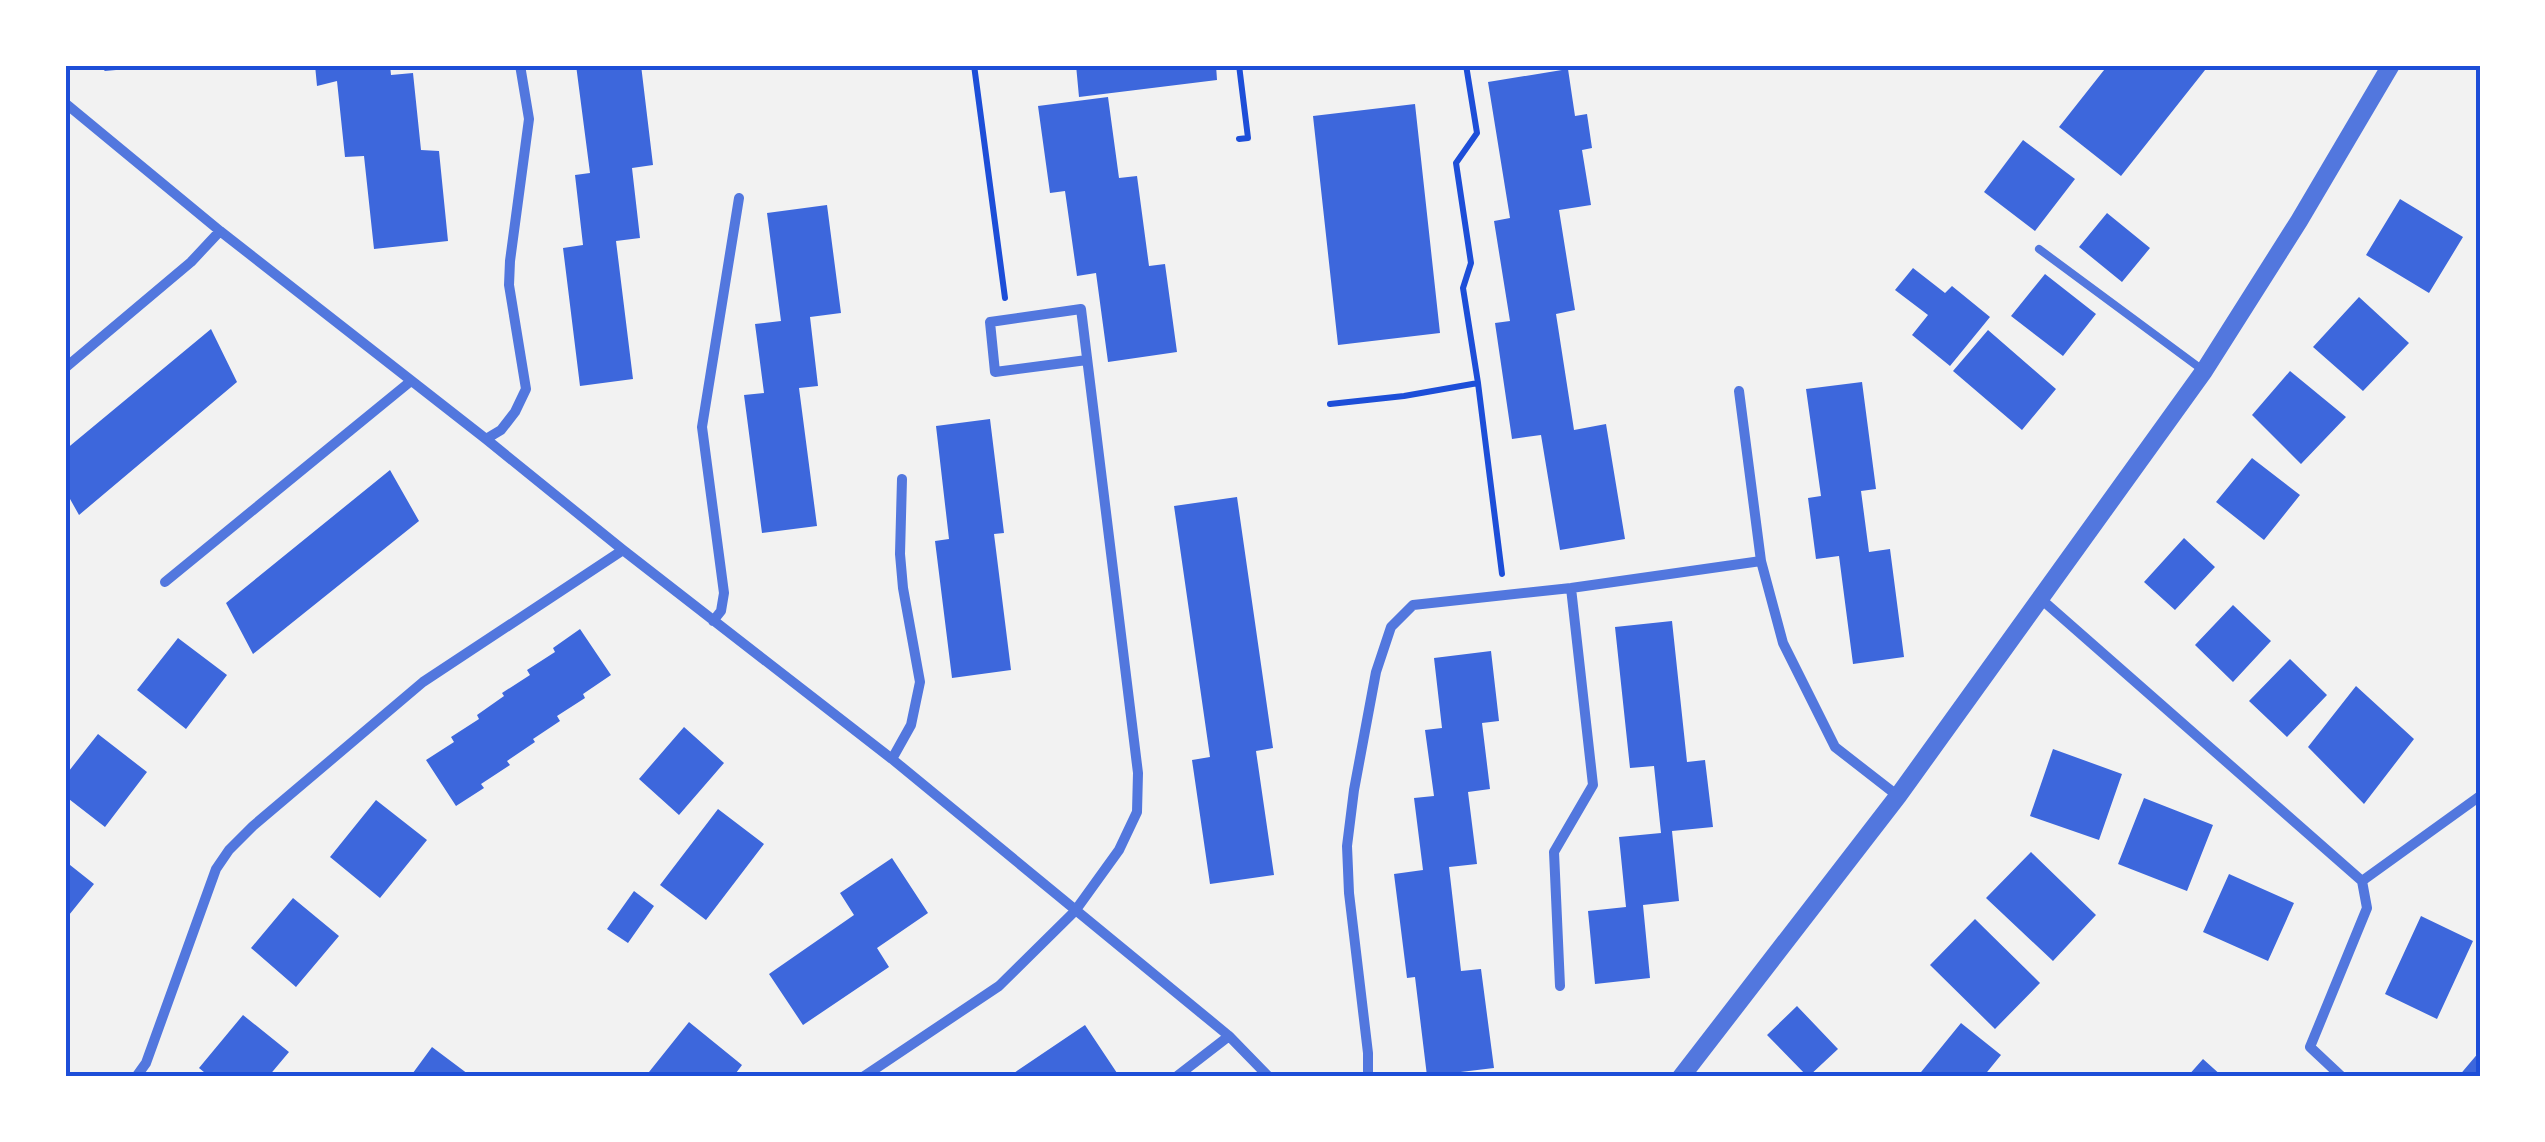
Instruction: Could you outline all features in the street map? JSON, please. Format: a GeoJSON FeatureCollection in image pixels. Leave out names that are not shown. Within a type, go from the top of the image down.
{"type":"FeatureCollection","features":[{"type":"Feature","properties":{"kind":"street"},"geometry":{"type":"LineString","coordinates":[[486,439],[501,430],[526,388],[509,284],[530,119],[520,65]]}},
{"type":"Feature","properties":{"kind":"street"},"geometry":{"type":"LineString","coordinates":[[1681,1077],[1898,796],[2204,371],[2392,65]]}},
{"type":"Feature","properties":{"kind":"street"},"geometry":{"type":"LineString","coordinates":[[65,103],[713,622],[892,759],[1230,1036],[1269,1077]]}},
{"type":"Feature","properties":{"kind":"street"},"geometry":{"type":"LineString","coordinates":[[713,622],[721,611],[724,593],[702,428],[739,198]]}},
{"type":"Feature","properties":{"kind":"street"},"geometry":{"type":"LineString","coordinates":[[65,368],[192,262],[220,230]]}},
{"type":"Feature","properties":{"kind":"street"},"geometry":{"type":"LineString","coordinates":[[863,1077],[999,986],[1075,911],[1119,850],[1137,812],[1138,773],[1082,309],[990,322],[996,372],[1087,360]]}},
{"type":"Feature","properties":{"kind":"street"},"geometry":{"type":"LineString","coordinates":[[165,582],[411,381]]}},
{"type":"Feature","properties":{"kind":"street"},"geometry":{"type":"LineString","coordinates":[[1739,391],[1761,561],[1783,643],[1835,747],[1898,796]]}},
{"type":"Feature","properties":{"kind":"street"},"geometry":{"type":"LineString","coordinates":[[892,759],[916,710],[920,682],[903,588],[902,478]]}},
{"type":"Feature","properties":{"kind":"street"},"geometry":{"type":"LineString","coordinates":[[136,1077],[146,1063],[216,869],[230,850],[253,826],[423,682],[623,550]]}},
{"type":"Feature","properties":{"kind":"street"},"geometry":{"type":"LineString","coordinates":[[1368,1077],[1347,846],[1376,672],[1391,627],[1413,604],[1571,588],[1761,561]]}},
{"type":"Feature","properties":{"kind":"street"},"geometry":{"type":"LineString","coordinates":[[1560,986],[1554,852],[1593,786],[1571,588]]}},
{"type":"Feature","properties":{"kind":"street"},"geometry":{"type":"LineString","coordinates":[[2041,599],[2362,880],[2367,908],[2310,1048],[2342,1077]]}},
{"type":"Feature","properties":{"kind":"street"},"geometry":{"type":"LineString","coordinates":[[2362,880],[2480,796]]}},
{"type":"Feature","properties":{"kind":"street"},"geometry":{"type":"LineString","coordinates":[[1176,1077],[1230,1036]]}},
{"type":"Feature","properties":{"kind":"lane"},"geometry":{"type":"LineString","coordinates":[[2039,250],[2204,371]]}},
{"type":"Feature","properties":{"kind":"path"},"geometry":{"type":"LineString","coordinates":[[974,65],[1008,319]]}},
{"type":"Feature","properties":{"kind":"path"},"geometry":{"type":"LineString","coordinates":[[1239,65],[1248,138],[1239,139]]}},
{"type":"Feature","properties":{"kind":"path"},"geometry":{"type":"LineString","coordinates":[[1466,65],[1477,133],[1456,164],[1472,263],[1463,288],[1504,595]]}},
{"type":"Feature","properties":{"kind":"path"},"geometry":{"type":"LineString","coordinates":[[1330,404],[1478,383]]}},
{"type":"Feature","properties":{"kind":"building"},"geometry":{"type":"Polygon","coordinates":[[[98,65],[138,65],[138,68],[105,71],[98,65]]]}},
{"type":"Feature","properties":{"kind":"building"},"geometry":{"type":"Polygon","coordinates":[[[315,65],[390,65],[391,75],[413,73],[421,150],[439,151],[448,241],[374,249],[364,156],[345,157],[337,81],[317,86],[315,65]]]}},
{"type":"Feature","properties":{"kind":"building"},"geometry":{"type":"Polygon","coordinates":[[[576,65],[641,65],[653,165],[632,168],[640,238],[616,241],[633,379],[580,386],[563,248],[583,245],[575,175],[590,173],[576,65]]]}},
{"type":"Feature","properties":{"kind":"building"},"geometry":{"type":"Polygon","coordinates":[[[1076,65],[1216,65],[1217,80],[1079,97],[1076,65]]]}},
{"type":"Feature","properties":{"kind":"building"},"geometry":{"type":"Polygon","coordinates":[[[2108,65],[2209,65],[2121,176],[2059,127],[2108,65]]]}},
{"type":"Feature","properties":{"kind":"building"},"geometry":{"type":"Polygon","coordinates":[[[1568,69],[1575,116],[1587,114],[1592,148],[1582,150],[1591,205],[1559,210],[1575,310],[1556,314],[1574,430],[1606,424],[1625,539],[1560,550],[1541,435],[1512,439],[1495,323],[1510,321],[1494,221],[1510,218],[1488,82],[1568,69]]]}},
{"type":"Feature","properties":{"kind":"building"},"geometry":{"type":"Polygon","coordinates":[[[1108,97],[1119,178],[1137,176],[1149,266],[1165,264],[1177,352],[1108,362],[1096,273],[1077,276],[1065,191],[1050,193],[1038,106],[1108,97]]]}},
{"type":"Feature","properties":{"kind":"building"},"geometry":{"type":"Polygon","coordinates":[[[1415,104],[1440,333],[1338,345],[1313,116],[1415,104]]]}},
{"type":"Feature","properties":{"kind":"building"},"geometry":{"type":"Polygon","coordinates":[[[2023,140],[2075,179],[2035,231],[1984,192],[2023,140]]]}},
{"type":"Feature","properties":{"kind":"building"},"geometry":{"type":"Polygon","coordinates":[[[2400,199],[2463,237],[2429,293],[2366,255],[2400,199]]]}},
{"type":"Feature","properties":{"kind":"building"},"geometry":{"type":"Polygon","coordinates":[[[827,205],[841,313],[810,317],[818,386],[799,388],[817,526],[762,533],[744,395],[764,393],[755,324],[781,321],[767,213],[827,205]]]}},
{"type":"Feature","properties":{"kind":"building"},"geometry":{"type":"Polygon","coordinates":[[[2107,213],[2150,248],[2122,282],[2079,247],[2107,213]]]}},
{"type":"Feature","properties":{"kind":"building"},"geometry":{"type":"Polygon","coordinates":[[[1913,268],[1945,293],[1952,286],[1990,317],[1950,366],[1912,335],[1928,315],[1895,290],[1913,268]]]}},
{"type":"Feature","properties":{"kind":"building"},"geometry":{"type":"Polygon","coordinates":[[[2045,274],[2096,314],[2063,356],[2011,316],[2045,274]]]}},
{"type":"Feature","properties":{"kind":"building"},"geometry":{"type":"Polygon","coordinates":[[[2359,297],[2409,343],[2363,391],[2313,347],[2359,297]]]}},
{"type":"Feature","properties":{"kind":"building"},"geometry":{"type":"Polygon","coordinates":[[[211,329],[237,382],[79,515],[65,490],[65,450],[211,329]]]}},
{"type":"Feature","properties":{"kind":"building"},"geometry":{"type":"Polygon","coordinates":[[[1988,330],[2056,389],[2022,430],[1953,371],[1988,330]]]}},
{"type":"Feature","properties":{"kind":"building"},"geometry":{"type":"Polygon","coordinates":[[[2290,371],[2346,417],[2301,464],[2252,415],[2290,371]]]}},
{"type":"Feature","properties":{"kind":"building"},"geometry":{"type":"Polygon","coordinates":[[[1862,382],[1876,489],[1861,491],[1869,552],[1890,549],[1904,657],[1853,664],[1839,556],[1816,559],[1808,498],[1821,496],[1806,389],[1862,382]]]}},
{"type":"Feature","properties":{"kind":"building"},"geometry":{"type":"Polygon","coordinates":[[[990,419],[1004,533],[994,534],[1011,670],[952,678],[935,541],[949,539],[936,426],[990,419]]]}},
{"type":"Feature","properties":{"kind":"building"},"geometry":{"type":"Polygon","coordinates":[[[2252,458],[2300,495],[2264,540],[2216,502],[2252,458]]]}},
{"type":"Feature","properties":{"kind":"building"},"geometry":{"type":"Polygon","coordinates":[[[390,470],[419,521],[253,654],[226,603],[390,470]]]}},
{"type":"Feature","properties":{"kind":"building"},"geometry":{"type":"Polygon","coordinates":[[[1237,497],[1273,748],[1256,751],[1274,875],[1210,884],[1192,760],[1210,757],[1174,506],[1237,497]]]}},
{"type":"Feature","properties":{"kind":"building"},"geometry":{"type":"Polygon","coordinates":[[[2184,538],[2215,567],[2175,610],[2144,582],[2184,538]]]}},
{"type":"Feature","properties":{"kind":"building"},"geometry":{"type":"Polygon","coordinates":[[[2233,605],[2271,641],[2233,682],[2195,645],[2233,605]]]}},
{"type":"Feature","properties":{"kind":"building"},"geometry":{"type":"Polygon","coordinates":[[[1672,621],[1687,762],[1705,760],[1713,827],[1672,831],[1679,901],[1643,905],[1650,978],[1595,984],[1588,911],[1626,907],[1619,837],[1661,833],[1654,766],[1630,768],[1615,627],[1672,621]]]}},
{"type":"Feature","properties":{"kind":"building"},"geometry":{"type":"Polygon","coordinates":[[[580,629],[611,675],[557,716],[560,721],[507,761],[510,765],[481,784],[484,788],[456,806],[426,760],[454,742],[451,737],[479,719],[477,715],[504,696],[502,693],[530,675],[527,670],[580,629]]]}},
{"type":"Feature","properties":{"kind":"building"},"geometry":{"type":"Polygon","coordinates":[[[178,638],[227,675],[186,729],[137,690],[178,638]]]}},
{"type":"Feature","properties":{"kind":"building"},"geometry":{"type":"Polygon","coordinates":[[[1491,651],[1499,721],[1482,723],[1490,789],[1468,792],[1477,864],[1449,867],[1461,971],[1481,969],[1494,1068],[1427,1076],[1415,977],[1407,978],[1394,874],[1423,870],[1414,798],[1434,796],[1425,730],[1442,728],[1434,658],[1491,651]]]}},
{"type":"Feature","properties":{"kind":"building"},"geometry":{"type":"Polygon","coordinates":[[[2290,659],[2327,695],[2287,737],[2249,701],[2290,659]]]}},
{"type":"Feature","properties":{"kind":"building"},"geometry":{"type":"Polygon","coordinates":[[[2356,686],[2414,739],[2364,804],[2308,747],[2356,686]]]}},
{"type":"Feature","properties":{"kind":"building"},"geometry":{"type":"Polygon","coordinates":[[[684,727],[724,763],[679,815],[639,779],[684,727]]]}},
{"type":"Feature","properties":{"kind":"building"},"geometry":{"type":"Polygon","coordinates":[[[98,734],[147,772],[105,827],[65,796],[65,776],[98,734]]]}},
{"type":"Feature","properties":{"kind":"building"},"geometry":{"type":"Polygon","coordinates":[[[2053,749],[2122,774],[2099,840],[2030,816],[2053,749]]]}},
{"type":"Feature","properties":{"kind":"building"},"geometry":{"type":"Polygon","coordinates":[[[2144,798],[2213,825],[2187,891],[2118,864],[2144,798]]]}},
{"type":"Feature","properties":{"kind":"building"},"geometry":{"type":"Polygon","coordinates":[[[376,800],[427,840],[380,898],[330,857],[376,800]]]}},
{"type":"Feature","properties":{"kind":"building"},"geometry":{"type":"Polygon","coordinates":[[[718,809],[764,844],[706,920],[660,885],[718,809]]]}},
{"type":"Feature","properties":{"kind":"building"},"geometry":{"type":"Polygon","coordinates":[[[2031,852],[2096,915],[2053,961],[1986,898],[2031,852]]]}},
{"type":"Feature","properties":{"kind":"building"},"geometry":{"type":"Polygon","coordinates":[[[892,858],[928,913],[877,948],[889,967],[803,1025],[769,974],[854,915],[840,893],[892,858]]]}},
{"type":"Feature","properties":{"kind":"building"},"geometry":{"type":"Polygon","coordinates":[[[65,861],[94,884],[65,920],[65,861]]]}},
{"type":"Feature","properties":{"kind":"building"},"geometry":{"type":"Polygon","coordinates":[[[2229,874],[2294,903],[2268,961],[2203,932],[2229,874]]]}},
{"type":"Feature","properties":{"kind":"building"},"geometry":{"type":"Polygon","coordinates":[[[634,891],[654,906],[628,943],[607,929],[634,891]]]}},
{"type":"Feature","properties":{"kind":"building"},"geometry":{"type":"Polygon","coordinates":[[[293,898],[339,936],[296,987],[251,948],[293,898]]]}},
{"type":"Feature","properties":{"kind":"building"},"geometry":{"type":"Polygon","coordinates":[[[2421,916],[2473,941],[2437,1019],[2385,994],[2421,916]]]}},
{"type":"Feature","properties":{"kind":"building"},"geometry":{"type":"Polygon","coordinates":[[[1975,919],[2040,983],[1995,1029],[1930,965],[1975,919]]]}},
{"type":"Feature","properties":{"kind":"building"},"geometry":{"type":"Polygon","coordinates":[[[1797,1006],[1838,1049],[1808,1077],[1767,1035],[1797,1006]]]}},
{"type":"Feature","properties":{"kind":"building"},"geometry":{"type":"Polygon","coordinates":[[[243,1015],[289,1052],[268,1077],[210,1077],[199,1068],[243,1015]]]}},
{"type":"Feature","properties":{"kind":"building"},"geometry":{"type":"Polygon","coordinates":[[[689,1022],[742,1065],[733,1077],[645,1077],[689,1022]]]}},
{"type":"Feature","properties":{"kind":"building"},"geometry":{"type":"Polygon","coordinates":[[[1961,1023],[2001,1055],[1983,1077],[1917,1077],[1961,1023]]]}},
{"type":"Feature","properties":{"kind":"building"},"geometry":{"type":"Polygon","coordinates":[[[1085,1025],[1117,1073],[1111,1077],[1008,1077],[1085,1025]]]}},
{"type":"Feature","properties":{"kind":"building"},"geometry":{"type":"Polygon","coordinates":[[[432,1047],[472,1077],[410,1077],[432,1047]]]}},
{"type":"Feature","properties":{"kind":"building"},"geometry":{"type":"Polygon","coordinates":[[[2480,1051],[2480,1077],[2458,1077],[2480,1051]]]}},
{"type":"Feature","properties":{"kind":"building"},"geometry":{"type":"Polygon","coordinates":[[[2203,1059],[2223,1077],[2187,1077],[2203,1059]]]}}]}
